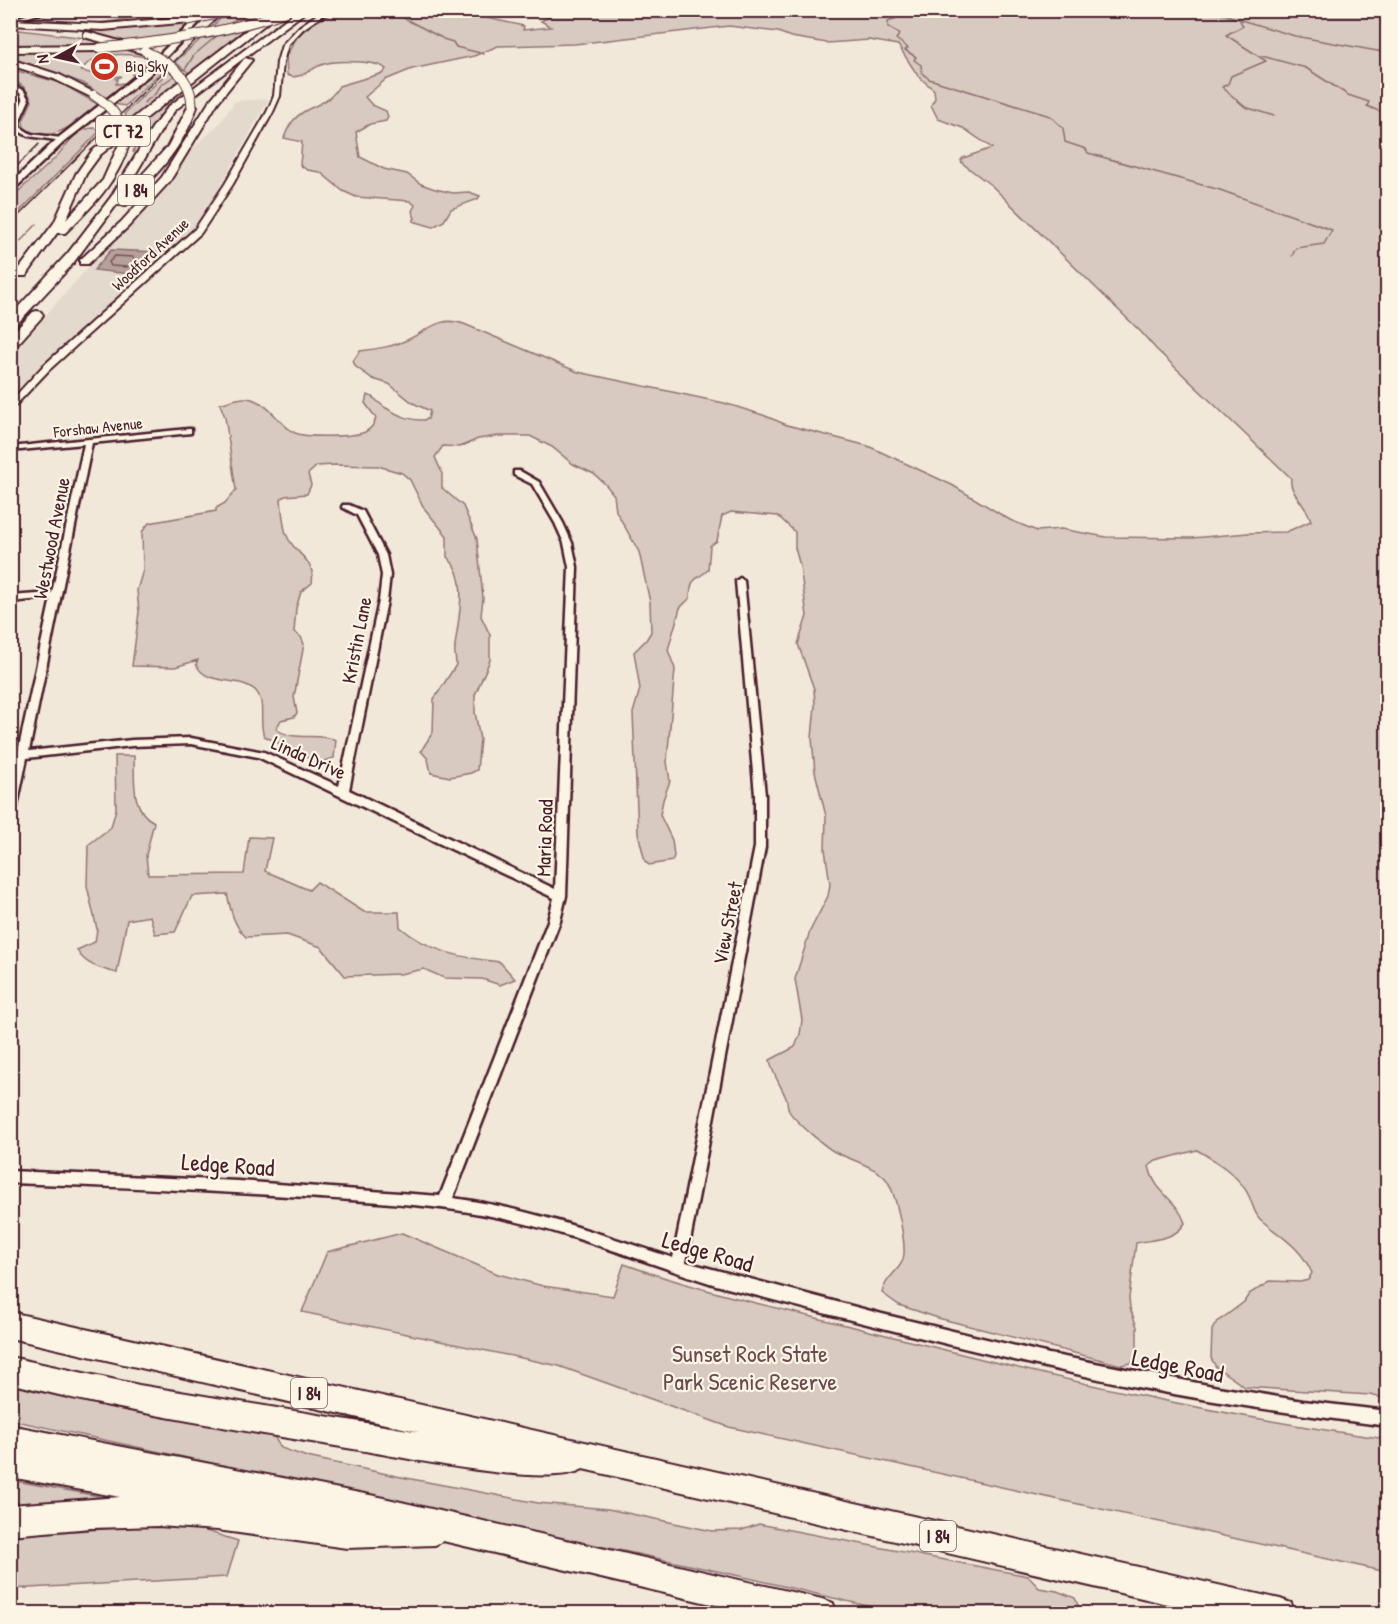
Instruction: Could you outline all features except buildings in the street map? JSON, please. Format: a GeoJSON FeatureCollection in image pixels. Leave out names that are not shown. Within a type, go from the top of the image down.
{"type":"FeatureCollection","features":[{"type":"Feature","properties":{"kind":"highway"},"geometry":{"type":"LineString","coordinates":[[11,23],[107,27],[188,20],[236,10]]}},
{"type":"Feature","properties":{"kind":"highway"},"geometry":{"type":"LineString","coordinates":[[84,262],[125,224],[166,179],[186,150],[211,106],[234,75],[305,10]]}},
{"type":"Feature","properties":{"kind":"highway","name":"CT 72"},"geometry":{"type":"LineString","coordinates":[[67,263],[110,208],[157,128],[172,108],[305,10]]}},
{"type":"Feature","properties":{"kind":"highway"},"geometry":{"type":"LineString","coordinates":[[10,49],[100,48],[203,35],[250,24],[284,11]]}},
{"type":"Feature","properties":{"kind":"highway","name":"CT 72"},"geometry":{"type":"LineString","coordinates":[[22,273],[54,229],[83,170],[96,153],[175,88],[284,11]]}},
{"type":"Feature","properties":{"kind":"highway","name":"I 84"},"geometry":{"type":"LineString","coordinates":[[10,324],[150,175],[180,135],[192,107],[192,92],[185,78],[168,63],[145,51],[92,36],[11,23]]}},
{"type":"Feature","properties":{"kind":"highway","name":"I 84"},"geometry":{"type":"LineString","coordinates":[[10,63],[71,82],[108,104],[117,115],[123,130],[124,144],[114,170],[102,188],[10,284]]}},
{"type":"Feature","properties":{"kind":"highway"},"geometry":{"type":"LineString","coordinates":[[62,287],[162,170],[177,147],[180,135]]}},
{"type":"Feature","properties":{"kind":"highway"},"geometry":{"type":"LineString","coordinates":[[10,344],[47,303]]}},
{"type":"Feature","properties":{"kind":"highway","name":"I 84"},"geometry":{"type":"LineString","coordinates":[[10,1325],[1280,1614]]}},
{"type":"Feature","properties":{"kind":"highway"},"geometry":{"type":"LineString","coordinates":[[10,1370],[79,1388],[152,1402],[504,1458],[546,1461],[597,1459]]}},
{"type":"Feature","properties":{"kind":"highway"},"geometry":{"type":"LineString","coordinates":[[10,1439],[455,1528],[822,1614]]}},
{"type":"Feature","properties":{"kind":"highway"},"geometry":{"type":"LineString","coordinates":[[10,1463],[236,1504],[278,1506],[330,1502]]}},
{"type":"Feature","properties":{"kind":"highway"},"geometry":{"type":"LineString","coordinates":[[10,1520],[158,1510],[217,1515],[347,1533],[391,1533],[455,1528]]}},
{"type":"Feature","properties":{"kind":"main road"},"geometry":{"type":"LineString","coordinates":[[10,190],[61,140],[129,88],[165,55],[208,10]]}},
{"type":"Feature","properties":{"kind":"street"},"geometry":{"type":"LineString","coordinates":[[11,23],[48,10]]}},
{"type":"Feature","properties":{"kind":"street","name":"Woodford Avenue"},"geometry":{"type":"LineString","coordinates":[[10,408],[46,368],[198,231],[230,184],[267,120],[278,96],[280,62],[285,45],[301,28],[327,10]]}},
{"type":"Feature","properties":{"kind":"street"},"geometry":{"type":"LineString","coordinates":[[10,84],[22,92],[26,100],[16,122],[17,128],[30,135],[61,140]]}},
{"type":"Feature","properties":{"kind":"street"},"geometry":{"type":"LineString","coordinates":[[10,91],[17,101],[10,117]]}},
{"type":"Feature","properties":{"kind":"street"},"geometry":{"type":"LineString","coordinates":[[10,132],[32,139],[61,140]]}},
{"type":"Feature","properties":{"kind":"street","name":"Forshaw Avenue"},"geometry":{"type":"LineString","coordinates":[[10,449],[188,431]]}},
{"type":"Feature","properties":{"kind":"street","name":"Westwood Avenue"},"geometry":{"type":"LineString","coordinates":[[10,816],[88,442]]}},
{"type":"Feature","properties":{"kind":"street","name":"Maria Road"},"geometry":{"type":"LineString","coordinates":[[444,1203],[554,921],[560,896],[573,567],[568,543],[559,522],[535,482],[517,472]]}},
{"type":"Feature","properties":{"kind":"street","name":"Kristin Lane"},"geometry":{"type":"LineString","coordinates":[[343,792],[383,601],[386,575],[382,555],[360,513],[346,507]]}},
{"type":"Feature","properties":{"kind":"street","name":"View Street"},"geometry":{"type":"LineString","coordinates":[[678,1268],[760,847],[760,795],[740,581]]}},
{"type":"Feature","properties":{"kind":"street"},"geometry":{"type":"LineString","coordinates":[[10,599],[57,595]]}},
{"type":"Feature","properties":{"kind":"street","name":"Linda Drive"},"geometry":{"type":"LineString","coordinates":[[10,756],[132,743],[191,741],[260,754],[560,896]]}},
{"type":"Feature","properties":{"kind":"street","name":"Ledge Road"},"geometry":{"type":"LineString","coordinates":[[10,1177],[185,1183],[444,1203],[486,1209],[560,1227],[678,1268],[831,1308],[1095,1371],[1278,1406],[1388,1419]]}},
{"type":"Feature","properties":{"kind":"shaded area"},"geometry":{"type":"Polygon","coordinates":[[[269,99],[204,215],[176,247],[28,378],[11,404],[11,354],[107,246],[157,196],[191,150],[219,124],[235,101],[269,99]]]}},
{"type":"Feature","properties":{"kind":"green space"},"geometry":{"type":"Polygon","coordinates":[[[545,10],[1387,11],[1387,1399],[1370,1395],[1245,1387],[1216,1367],[1211,1358],[1212,1330],[1216,1323],[1244,1302],[1249,1294],[1270,1281],[1300,1282],[1308,1280],[1312,1273],[1296,1249],[1259,1218],[1245,1188],[1233,1175],[1197,1150],[1156,1161],[1149,1166],[1156,1184],[1177,1208],[1185,1223],[1181,1229],[1170,1236],[1136,1243],[1129,1298],[1137,1327],[1137,1356],[1131,1363],[1121,1365],[938,1318],[899,1305],[882,1293],[887,1282],[901,1264],[904,1254],[899,1215],[890,1185],[877,1171],[832,1150],[797,1121],[789,1111],[787,1100],[770,1060],[795,1047],[800,1034],[802,1020],[795,979],[810,931],[828,896],[830,884],[825,849],[826,816],[815,772],[812,738],[814,689],[798,644],[807,616],[800,566],[795,548],[795,532],[778,516],[731,512],[722,516],[717,541],[710,546],[708,570],[694,581],[690,598],[680,608],[668,650],[675,669],[667,762],[670,781],[660,815],[672,840],[674,856],[672,861],[649,865],[645,861],[638,833],[633,713],[640,689],[634,652],[651,632],[650,602],[639,552],[616,511],[614,495],[606,485],[594,474],[573,464],[552,447],[530,436],[498,436],[478,439],[460,447],[443,446],[435,457],[442,473],[442,488],[463,506],[477,539],[483,598],[481,616],[490,635],[490,660],[475,695],[475,712],[480,739],[477,770],[450,777],[431,773],[428,759],[421,751],[433,732],[434,699],[456,665],[455,649],[461,599],[458,576],[447,557],[447,536],[424,508],[410,480],[402,473],[378,466],[317,466],[308,474],[311,485],[307,494],[285,496],[281,499],[287,536],[311,568],[312,583],[301,592],[296,608],[294,632],[301,637],[304,644],[294,697],[297,713],[294,717],[281,720],[276,729],[290,735],[336,740],[334,758],[318,763],[264,736],[261,700],[255,690],[240,683],[207,676],[196,664],[198,660],[175,667],[132,666],[139,612],[137,590],[143,570],[142,532],[149,523],[216,511],[216,508],[225,503],[236,490],[225,417],[220,404],[240,398],[252,399],[265,406],[289,430],[309,436],[351,435],[369,430],[376,418],[365,403],[367,395],[401,416],[418,420],[428,419],[430,411],[413,403],[389,384],[373,379],[356,367],[353,361],[360,351],[407,340],[434,325],[448,321],[464,324],[578,372],[724,403],[787,425],[868,446],[952,485],[1010,520],[1037,531],[1061,529],[1106,537],[1192,538],[1286,532],[1311,521],[1292,489],[1291,478],[1156,349],[992,186],[962,163],[963,158],[992,148],[963,128],[938,119],[931,105],[935,98],[934,90],[918,76],[898,45],[869,40],[827,43],[791,37],[778,32],[729,26],[575,44],[498,46],[474,56],[412,69],[385,80],[365,97],[372,105],[386,111],[388,117],[386,121],[370,124],[356,132],[360,157],[384,169],[407,174],[421,184],[435,189],[453,193],[469,192],[480,196],[478,199],[451,209],[444,221],[433,227],[413,221],[415,218],[412,211],[415,205],[410,201],[356,197],[343,191],[320,172],[307,170],[300,165],[302,142],[284,138],[289,126],[296,118],[326,100],[339,86],[383,73],[386,69],[365,62],[335,62],[321,65],[300,76],[287,75],[286,56],[297,37],[311,24],[338,11],[457,11],[488,14],[485,15],[487,18],[524,26],[523,30],[551,27],[541,21],[549,17],[545,10]]]}},
{"type":"Feature","properties":{"kind":"green space"},"geometry":{"type":"Polygon","coordinates":[[[141,11],[149,11],[155,15],[178,15],[184,11],[203,11],[198,17],[117,25],[16,21],[37,15],[59,21],[107,22],[122,20],[141,11]]]}},
{"type":"Feature","properties":{"kind":"green space"},"geometry":{"type":"Polygon","coordinates":[[[240,11],[271,11],[255,21],[206,33],[225,14],[240,11]]]}},
{"type":"Feature","properties":{"kind":"green space"},"geometry":{"type":"Polygon","coordinates":[[[195,20],[175,39],[134,44],[80,30],[195,20]]]}},
{"type":"Feature","properties":{"kind":"green space"},"geometry":{"type":"Polygon","coordinates":[[[250,25],[189,73],[175,62],[204,36],[250,25]]]}},
{"type":"Feature","properties":{"kind":"green space"},"geometry":{"type":"Polygon","coordinates":[[[11,29],[78,37],[118,45],[11,48],[11,29]]]}},
{"type":"Feature","properties":{"kind":"green space"},"geometry":{"type":"Polygon","coordinates":[[[125,47],[150,58],[134,55],[104,56],[87,64],[81,71],[108,77],[122,76],[116,79],[118,80],[116,84],[125,83],[134,75],[131,74],[138,74],[109,100],[83,83],[11,59],[10,51],[125,47]]]}},
{"type":"Feature","properties":{"kind":"green space"},"geometry":{"type":"Polygon","coordinates":[[[151,58],[155,60],[143,71],[134,72],[138,71],[151,58]]]}},
{"type":"Feature","properties":{"kind":"green space"},"geometry":{"type":"Polygon","coordinates":[[[161,63],[166,67],[125,106],[114,104],[140,84],[161,63]]]}},
{"type":"Feature","properties":{"kind":"green space"},"geometry":{"type":"Polygon","coordinates":[[[10,69],[61,83],[99,105],[63,130],[44,135],[34,133],[24,127],[23,121],[32,101],[24,88],[11,80],[10,69]]]}},
{"type":"Feature","properties":{"kind":"green space"},"geometry":{"type":"Polygon","coordinates":[[[170,70],[180,80],[127,122],[125,113],[170,70]]]}},
{"type":"Feature","properties":{"kind":"green space"},"geometry":{"type":"Polygon","coordinates":[[[183,85],[186,92],[160,116],[139,152],[133,152],[136,144],[130,144],[129,128],[183,85]]]}},
{"type":"Feature","properties":{"kind":"green space"},"geometry":{"type":"Polygon","coordinates":[[[94,128],[101,130],[11,220],[11,198],[49,164],[71,139],[81,131],[94,128]]]}},
{"type":"Feature","properties":{"kind":"green space"},"geometry":{"type":"Polygon","coordinates":[[[115,756],[134,756],[134,784],[137,802],[146,817],[154,822],[146,855],[148,875],[244,874],[249,837],[272,838],[265,871],[309,890],[317,882],[364,912],[399,912],[400,927],[411,936],[435,948],[460,956],[500,962],[515,979],[500,985],[482,979],[444,978],[424,969],[400,974],[345,976],[321,947],[287,935],[246,937],[235,922],[227,894],[192,896],[175,932],[155,934],[150,916],[127,920],[117,973],[89,963],[77,950],[95,942],[97,929],[87,886],[88,845],[111,827],[116,809],[115,756]]]}},
{"type":"Feature","properties":{"kind":"green space","name":"Sunset Rock State Park Scenic Reserve"},"geometry":{"type":"Polygon","coordinates":[[[402,1233],[498,1274],[543,1286],[613,1296],[624,1264],[752,1302],[1070,1380],[1260,1419],[1387,1439],[1387,1572],[729,1427],[559,1366],[302,1312],[327,1252],[402,1233]]]}},
{"type":"Feature","properties":{"kind":"green space"},"geometry":{"type":"Polygon","coordinates":[[[11,1381],[273,1435],[281,1448],[307,1457],[401,1477],[538,1503],[608,1509],[712,1531],[742,1530],[759,1524],[1028,1576],[1039,1588],[1057,1591],[1075,1598],[1081,1613],[897,1613],[740,1576],[11,1420],[11,1381]]]}},
{"type":"Feature","properties":{"kind":"green space"},"geometry":{"type":"Polygon","coordinates":[[[10,1480],[115,1499],[11,1515],[10,1480]]]}},
{"type":"Feature","properties":{"kind":"green space"},"geometry":{"type":"Polygon","coordinates":[[[184,1524],[238,1541],[227,1577],[11,1589],[11,1535],[184,1524]]]}},
{"type":"Feature","properties":{"kind":"water"},"geometry":{"type":"Polygon","coordinates":[[[111,250],[157,252],[129,274],[94,270],[111,250]]]}},
{"type":"Feature","properties":{"kind":"waterway"},"geometry":{"type":"LineString","coordinates":[[322,18],[338,10]]}},
{"type":"Feature","properties":{"kind":"waterway"},"geometry":{"type":"LineString","coordinates":[[388,10],[442,38]]}},
{"type":"Feature","properties":{"kind":"waterway"},"geometry":{"type":"LineString","coordinates":[[909,10],[912,13],[888,21],[888,27],[900,34],[896,39],[908,48],[905,50],[916,57],[914,60],[921,65],[922,73],[929,79],[1050,116],[1063,128],[1065,142],[1086,149],[1088,153],[1220,190],[1332,230],[1324,244],[1296,248],[1292,256]]}},
{"type":"Feature","properties":{"kind":"waterway"},"geometry":{"type":"LineString","coordinates":[[1210,10],[1239,19],[1243,26],[1226,35],[1266,61],[1231,76],[1228,84],[1222,87],[1245,107],[1274,116]]}},
{"type":"Feature","properties":{"kind":"waterway"},"geometry":{"type":"LineString","coordinates":[[228,26],[235,20],[246,17],[238,12]]}},
{"type":"Feature","properties":{"kind":"waterway"},"geometry":{"type":"LineString","coordinates":[[1241,20],[1295,36],[1388,53]]}},
{"type":"Feature","properties":{"kind":"waterway"},"geometry":{"type":"LineString","coordinates":[[144,103],[155,94],[161,85],[186,68],[194,55],[219,34]]}},
{"type":"Feature","properties":{"kind":"waterway"},"geometry":{"type":"LineString","coordinates":[[443,39],[453,42],[456,47],[484,54]]}},
{"type":"Feature","properties":{"kind":"waterway"},"geometry":{"type":"LineString","coordinates":[[1262,56],[1306,68],[1348,95],[1369,102],[1367,106],[1388,115]]}},
{"type":"Feature","properties":{"kind":"waterway"},"geometry":{"type":"LineString","coordinates":[[10,252],[37,224]]}},
{"type":"Feature","properties":{"kind":"railway"},"geometry":{"type":"LineString","coordinates":[[10,224],[226,10]]}},
{"type":"Feature","properties":{"kind":"railway"},"geometry":{"type":"LineString","coordinates":[[10,173],[39,144]]}},
{"type":"Feature","properties":{"kind":"place","name":"Big Sky"},"geometry":{"type":"Point","coordinates":[104,66]}}]}
